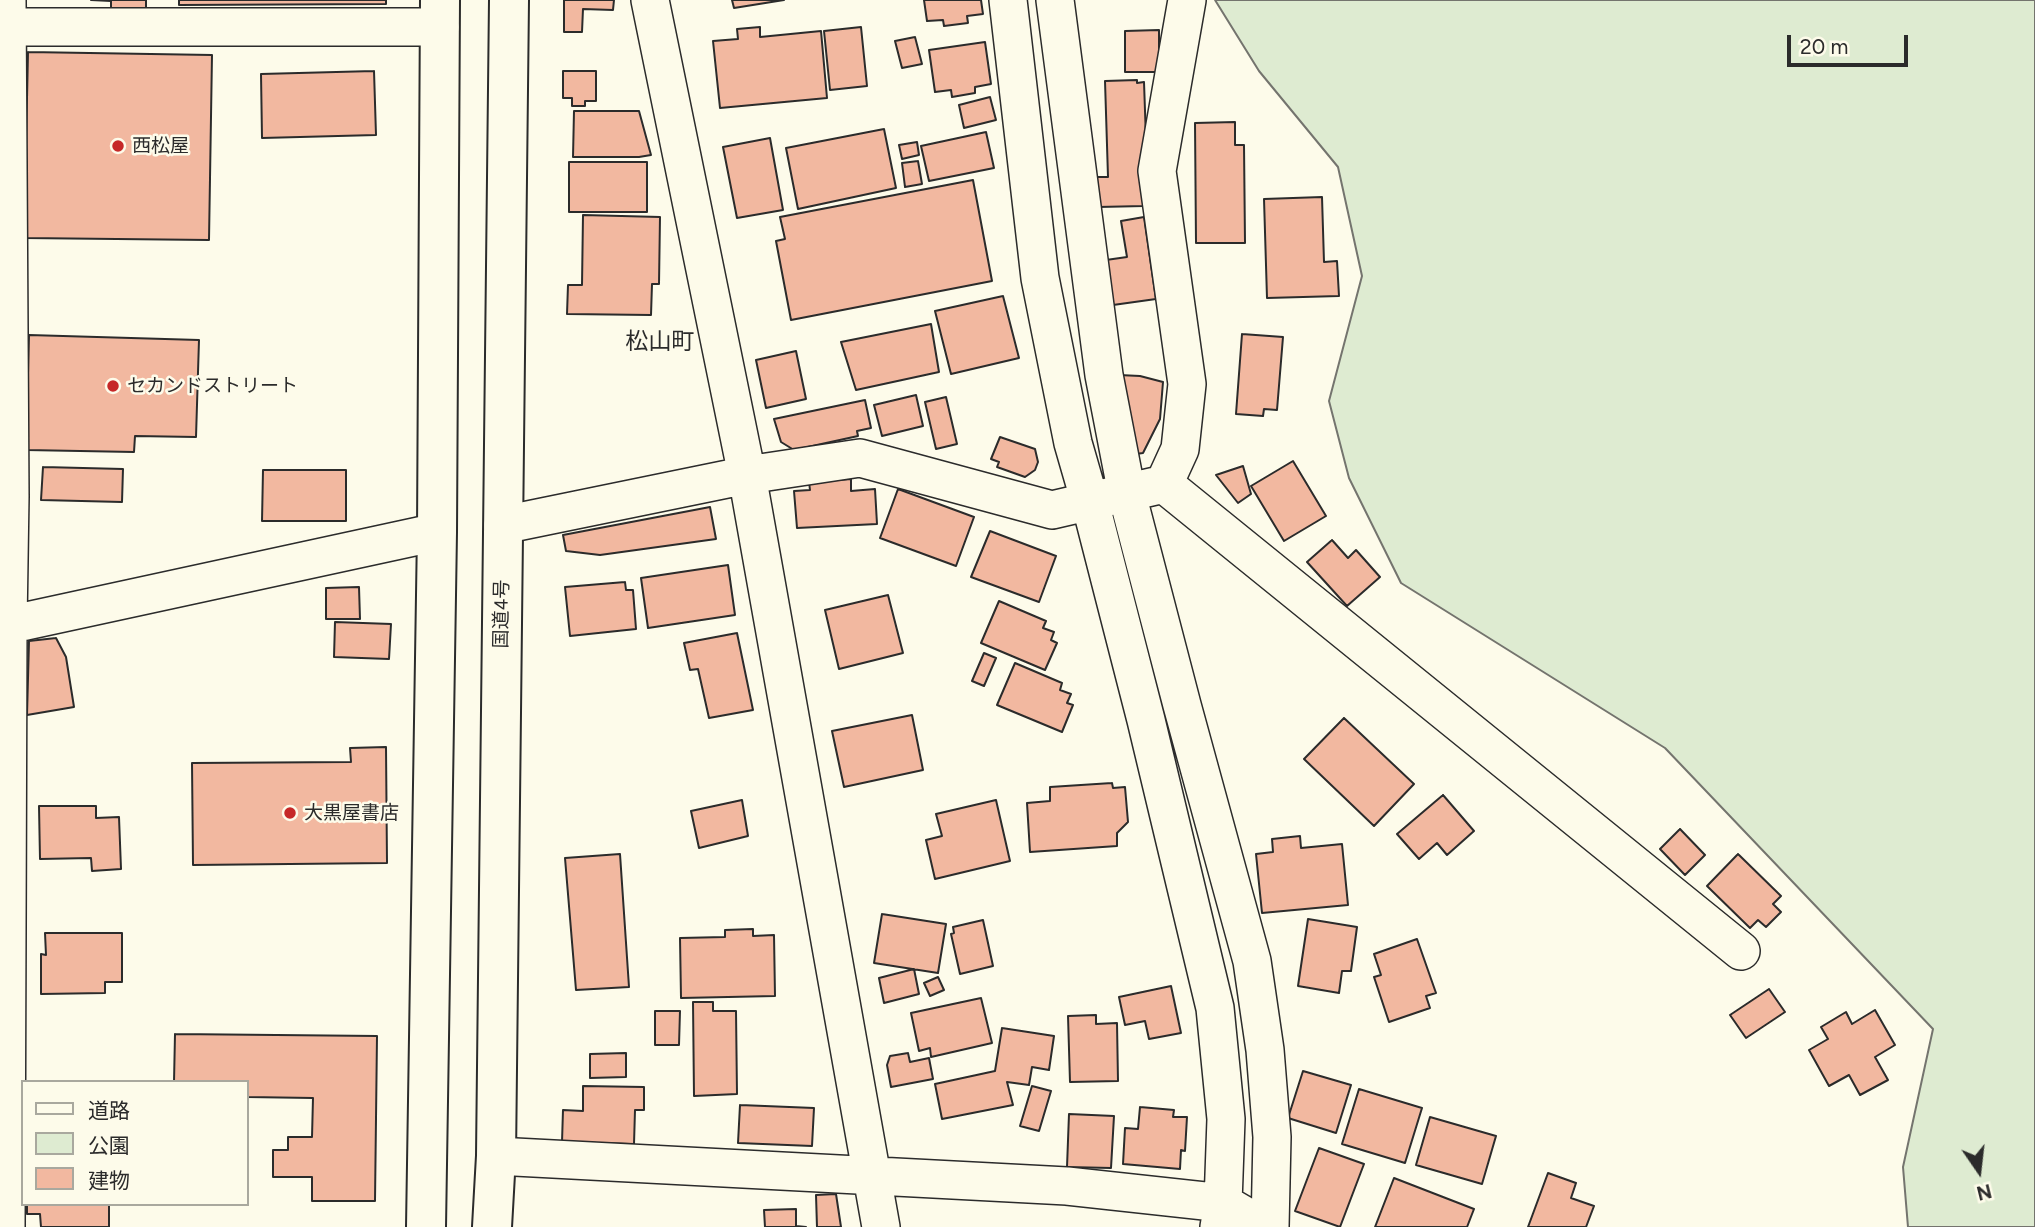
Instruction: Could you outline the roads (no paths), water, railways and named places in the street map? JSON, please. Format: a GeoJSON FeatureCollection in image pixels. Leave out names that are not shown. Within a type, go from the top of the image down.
{"type":"FeatureCollection","features":[{"type":"Feature","properties":{"kind":"highway","name":"国道4号"},"geometry":{"type":"LineString","coordinates":[[492,1227],[496,1156],[509,0]]}},
{"type":"Feature","properties":{"kind":"highway"},"geometry":{"type":"LineString","coordinates":[[426,1227],[437,532],[440,14]]}},
{"type":"Feature","properties":{"kind":"street"},"geometry":{"type":"LineString","coordinates":[[650,0],[747,475],[881,1227]]}},
{"type":"Feature","properties":{"kind":"street"},"geometry":{"type":"LineString","coordinates":[[1009,0],[1040,278],[1073,443],[1090,502],[1215,1008],[1226,1119],[1221,1215]]}},
{"type":"Feature","properties":{"kind":"street"},"geometry":{"type":"LineString","coordinates":[[1055,0],[1104,375],[1127,494],[1252,961],[1265,1050],[1272,1137],[1270,1227]]}},
{"type":"Feature","properties":{"kind":"street"},"geometry":{"type":"LineString","coordinates":[[1164,484],[1180,449],[1187,384],[1157,171],[1187,0]]}},
{"type":"Feature","properties":{"kind":"street"},"geometry":{"type":"LineString","coordinates":[[6,1227],[4,822],[8,625],[5,496],[7,14],[440,14]]}},
{"type":"Feature","properties":{"kind":"street"},"geometry":{"type":"LineString","coordinates":[[503,525],[747,475],[860,458],[1052,510],[1164,484]]}},
{"type":"Feature","properties":{"kind":"street"},"geometry":{"type":"LineString","coordinates":[[1164,484],[1741,951]]}},
{"type":"Feature","properties":{"kind":"street"},"geometry":{"type":"LineString","coordinates":[[8,625],[437,532]]}},
{"type":"Feature","properties":{"kind":"street"},"geometry":{"type":"LineString","coordinates":[[496,1156],[1067,1186],[1221,1215],[1264,1227]]}},
{"type":"Feature","properties":{"kind":"place","name":"西松屋"},"geometry":{"type":"Point","coordinates":[118,146]}},
{"type":"Feature","properties":{"kind":"place","name":"セカンドストリート"},"geometry":{"type":"Point","coordinates":[113,386]}},
{"type":"Feature","properties":{"kind":"place","name":"大黒屋書店"},"geometry":{"type":"Point","coordinates":[290,813]}},
{"type":"Feature","properties":{"kind":"district","name":"松山町"},"geometry":{"type":"Point","coordinates":[660,342]}}]}
